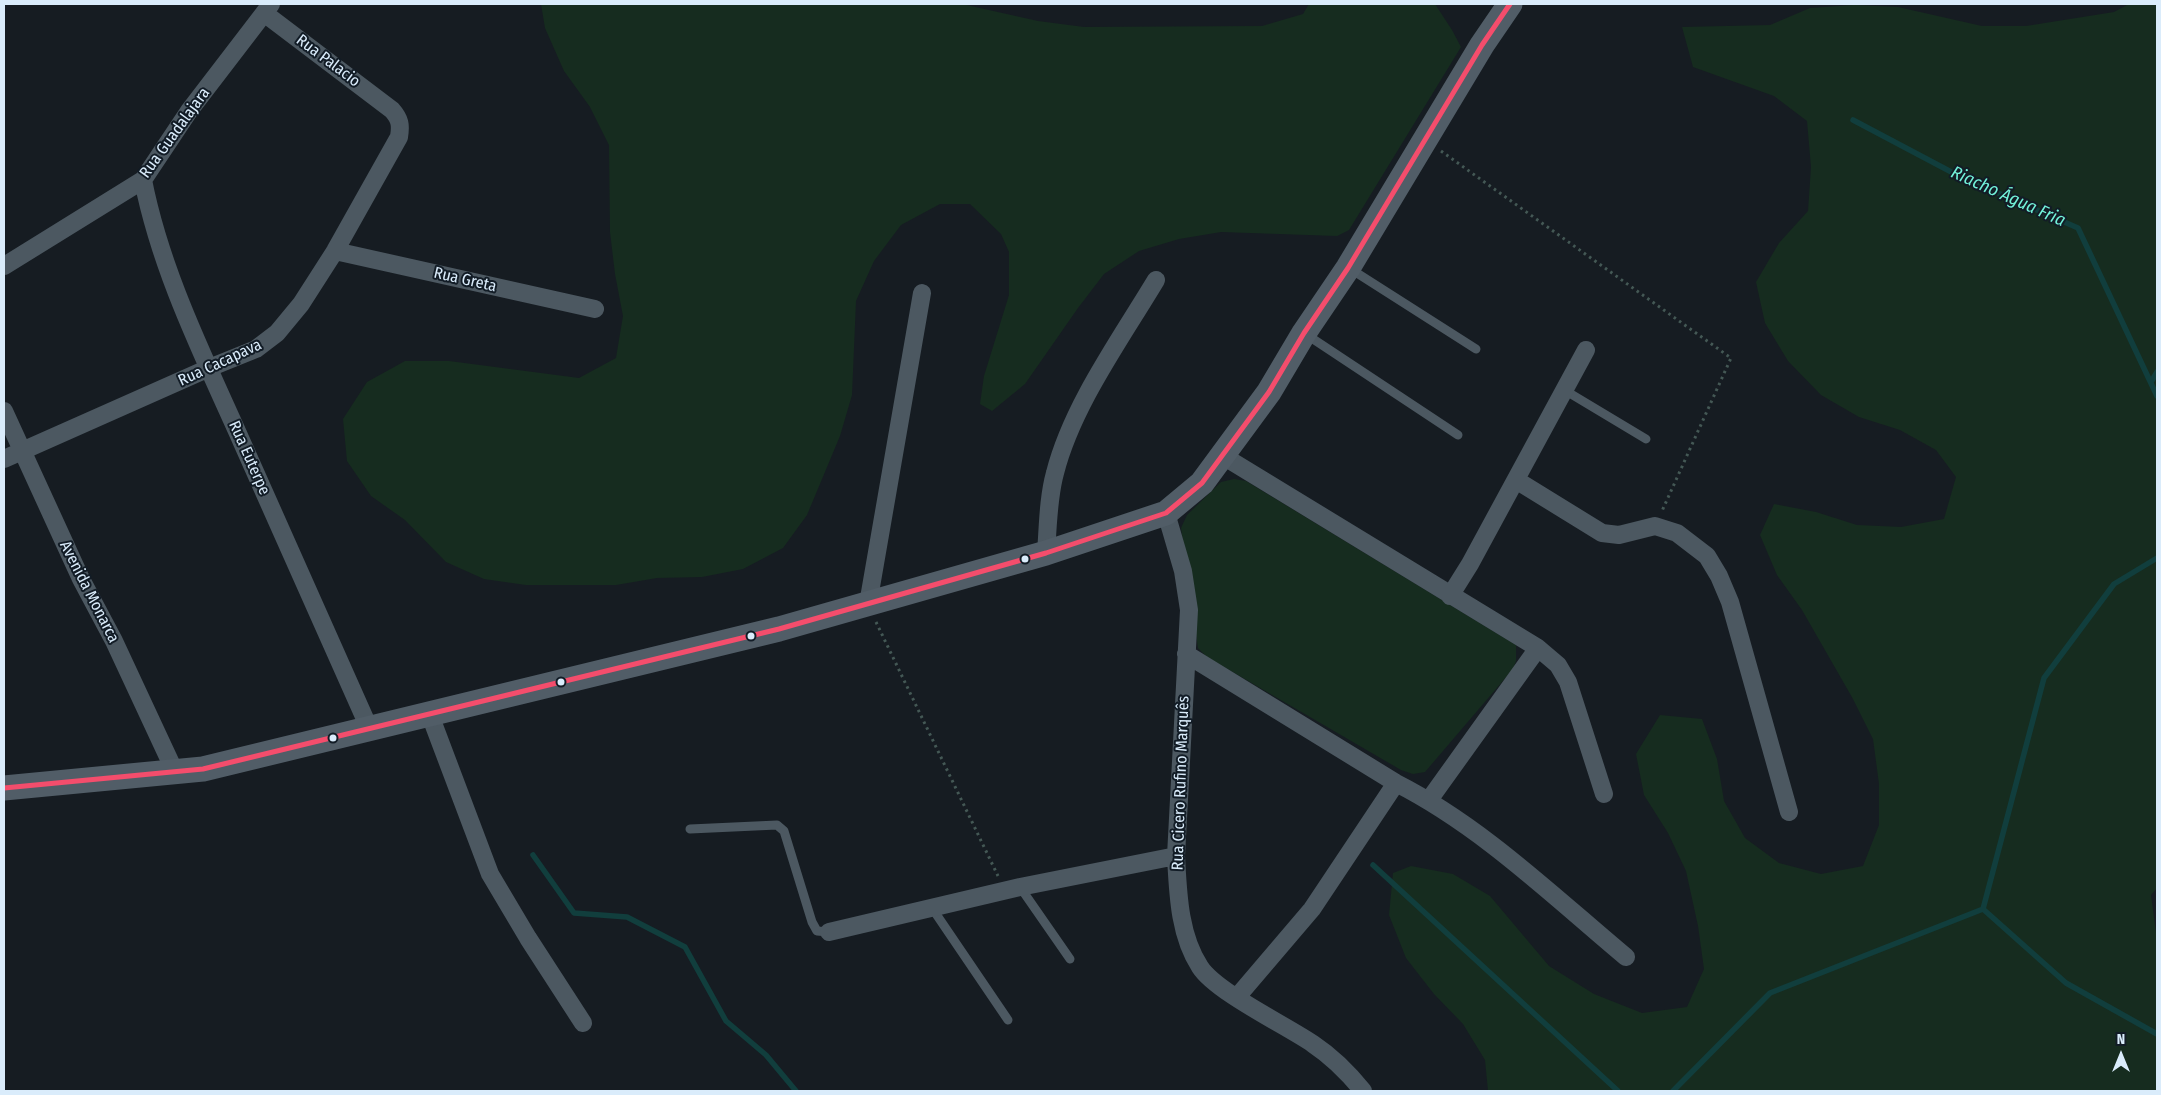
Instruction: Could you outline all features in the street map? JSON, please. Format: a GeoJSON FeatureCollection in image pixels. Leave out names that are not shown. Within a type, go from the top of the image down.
{"type":"FeatureCollection","features":[{"type":"Feature","properties":{"kind":"street"},"geometry":{"type":"LineString","coordinates":[[4,788],[203,769],[370,730],[679,654],[868,604],[1046,552],[1166,513],[1202,483],[1269,392],[1304,333],[1348,268],[1482,45],[1510,4]]}},
{"type":"Feature","properties":{"kind":"street","name":"Rua Palacio"},"geometry":{"type":"LineString","coordinates":[[268,8],[392,110]]}},
{"type":"Feature","properties":{"kind":"street","name":"Rua Guadalajara"},"geometry":{"type":"LineString","coordinates":[[4,266],[143,180],[189,111],[268,8]]}},
{"type":"Feature","properties":{"kind":"street","name":"Rua Cacapava"},"geometry":{"type":"LineString","coordinates":[[4,459],[256,349],[277,333],[301,304],[335,251],[399,136],[401,127],[399,118],[392,110]]}},
{"type":"Feature","properties":{"kind":"street","name":"Rua Euterpe"},"geometry":{"type":"LineString","coordinates":[[143,180],[148,205],[166,264],[209,368],[370,730]]}},
{"type":"Feature","properties":{"kind":"street","name":"Rua Greta"},"geometry":{"type":"LineString","coordinates":[[335,251],[595,309]]}},
{"type":"Feature","properties":{"kind":"street"},"geometry":{"type":"LineString","coordinates":[[1046,552],[1054,475],[1060,455],[1091,389],[1156,280]]}},
{"type":"Feature","properties":{"kind":"street"},"geometry":{"type":"LineString","coordinates":[[868,604],[922,293]]}},
{"type":"Feature","properties":{"kind":"street"},"geometry":{"type":"LineString","coordinates":[[1450,596],[1470,564],[1566,391],[1586,350]]}},
{"type":"Feature","properties":{"kind":"street","name":"Avenida Monarca"},"geometry":{"type":"LineString","coordinates":[[4,411],[81,579],[114,641],[175,772]]}},
{"type":"Feature","properties":{"kind":"street"},"geometry":{"type":"LineString","coordinates":[[1223,456],[1538,648],[1558,665],[1568,682],[1604,794]]}},
{"type":"Feature","properties":{"kind":"street"},"geometry":{"type":"LineString","coordinates":[[1516,480],[1602,533],[1619,535],[1655,526],[1677,533],[1707,556],[1719,576],[1730,602],[1789,812]]}},
{"type":"Feature","properties":{"kind":"street","name":"Rua Cicero Rufino Marquês"},"geometry":{"type":"LineString","coordinates":[[1166,513],[1183,571],[1189,610],[1176,856],[1179,896],[1190,945],[1201,968],[1237,997],[1315,1045],[1363,1091]]}},
{"type":"Feature","properties":{"kind":"street"},"geometry":{"type":"LineString","coordinates":[[1429,800],[1538,648]]}},
{"type":"Feature","properties":{"kind":"street"},"geometry":{"type":"LineString","coordinates":[[1186,654],[1396,783],[1429,800],[1483,839],[1626,957]]}},
{"type":"Feature","properties":{"kind":"street"},"geometry":{"type":"LineString","coordinates":[[430,715],[490,874],[528,938],[583,1023]]}},
{"type":"Feature","properties":{"kind":"street"},"geometry":{"type":"LineString","coordinates":[[1237,997],[1312,909],[1396,783]]}},
{"type":"Feature","properties":{"kind":"street"},"geometry":{"type":"LineString","coordinates":[[829,932],[1013,888],[1176,856]]}},
{"type":"Feature","properties":{"kind":"lane"},"geometry":{"type":"LineString","coordinates":[[1348,268],[1476,349]]}},
{"type":"Feature","properties":{"kind":"lane"},"geometry":{"type":"LineString","coordinates":[[1304,333],[1458,435]]}},
{"type":"Feature","properties":{"kind":"lane"},"geometry":{"type":"LineString","coordinates":[[1566,391],[1646,439]]}},
{"type":"Feature","properties":{"kind":"lane"},"geometry":{"type":"LineString","coordinates":[[690,829],[777,825],[784,831],[812,922],[817,931],[829,932]]}},
{"type":"Feature","properties":{"kind":"lane"},"geometry":{"type":"LineString","coordinates":[[1013,888],[1070,959]]}},
{"type":"Feature","properties":{"kind":"lane"},"geometry":{"type":"LineString","coordinates":[[932,908],[1008,1020]]}},
{"type":"Feature","properties":{"kind":"path"},"geometry":{"type":"LineString","coordinates":[[1425,139],[1731,358],[1655,526]]}},
{"type":"Feature","properties":{"kind":"path"},"geometry":{"type":"LineString","coordinates":[[868,604],[1013,888]]}},
{"type":"Feature","properties":{"kind":"green space"},"geometry":{"type":"Polygon","coordinates":[[[541,4],[962,4],[1038,21],[1084,27],[1262,26],[1303,14],[1309,4],[1435,4],[1461,47],[1349,230],[1337,236],[1221,232],[1179,239],[1139,251],[1104,274],[1025,384],[992,411],[980,404],[984,376],[1009,295],[1009,252],[1001,234],[970,204],[940,204],[901,225],[874,261],[856,301],[852,395],[840,436],[807,515],[783,548],[743,569],[702,577],[657,578],[616,585],[526,585],[484,579],[446,562],[405,520],[371,496],[347,461],[343,419],[367,382],[405,361],[449,361],[579,378],[616,358],[623,316],[610,232],[609,145],[590,107],[564,71],[545,28],[541,4]]]}},
{"type":"Feature","properties":{"kind":"green space"},"geometry":{"type":"Polygon","coordinates":[[[2129,4],[2157,4],[2157,888],[2151,895],[2157,940],[2157,1091],[1488,1091],[1485,1060],[1463,1024],[1434,994],[1406,958],[1389,915],[1393,873],[1411,866],[1453,874],[1490,896],[1549,966],[1594,994],[1642,1013],[1687,1007],[1704,969],[1698,926],[1686,871],[1668,833],[1644,795],[1636,754],[1660,715],[1702,719],[1717,759],[1724,801],[1745,838],[1779,863],[1821,874],[1863,866],[1879,825],[1879,784],[1873,739],[1853,699],[1802,610],[1777,575],[1760,535],[1774,504],[1816,512],[1857,525],[1901,527],[1944,519],[1956,477],[1936,450],[1900,430],[1859,417],[1821,395],[1788,361],[1765,323],[1756,282],[1779,243],[1808,211],[1811,167],[1807,121],[1774,96],[1693,67],[1682,27],[1770,25],[1810,8],[1854,5],[1898,7],[1982,26],[2026,26],[2114,12],[2129,4]]]}},
{"type":"Feature","properties":{"kind":"green space"},"geometry":{"type":"Polygon","coordinates":[[[1234,479],[1246,481],[1516,645],[1516,661],[1513,669],[1425,772],[1413,774],[1401,770],[1207,657],[1198,648],[1181,528],[1187,515],[1221,482],[1234,479]]]}},
{"type":"Feature","properties":{"kind":"waterway","name":"Riacho Água Fria"},"geometry":{"type":"LineString","coordinates":[[1853,120],[1957,175],[2078,228],[2157,396]]}},
{"type":"Feature","properties":{"kind":"waterway"},"geometry":{"type":"LineString","coordinates":[[2151,382],[2157,372]]}},
{"type":"Feature","properties":{"kind":"waterway"},"geometry":{"type":"LineString","coordinates":[[1673,1091],[1770,993],[1983,909],[2044,678],[2114,584],[2157,558]]}},
{"type":"Feature","properties":{"kind":"waterway","name":"Riacho Água Fria"},"geometry":{"type":"LineString","coordinates":[[533,855],[574,913],[627,917],[685,947],[726,1021],[766,1055],[796,1091]]}},
{"type":"Feature","properties":{"kind":"waterway"},"geometry":{"type":"LineString","coordinates":[[1373,865],[1618,1091]]}},
{"type":"Feature","properties":{"kind":"waterway"},"geometry":{"type":"LineString","coordinates":[[1983,909],[2066,983],[2157,1034]]}},
{"type":"Feature","properties":{"kind":"transit line"},"geometry":{"type":"LineString","coordinates":[[4,788],[203,769],[779,629],[1046,553],[1166,513],[1202,483],[1269,392],[1304,333],[1348,268],[1482,45],[1510,4]]}}]}
